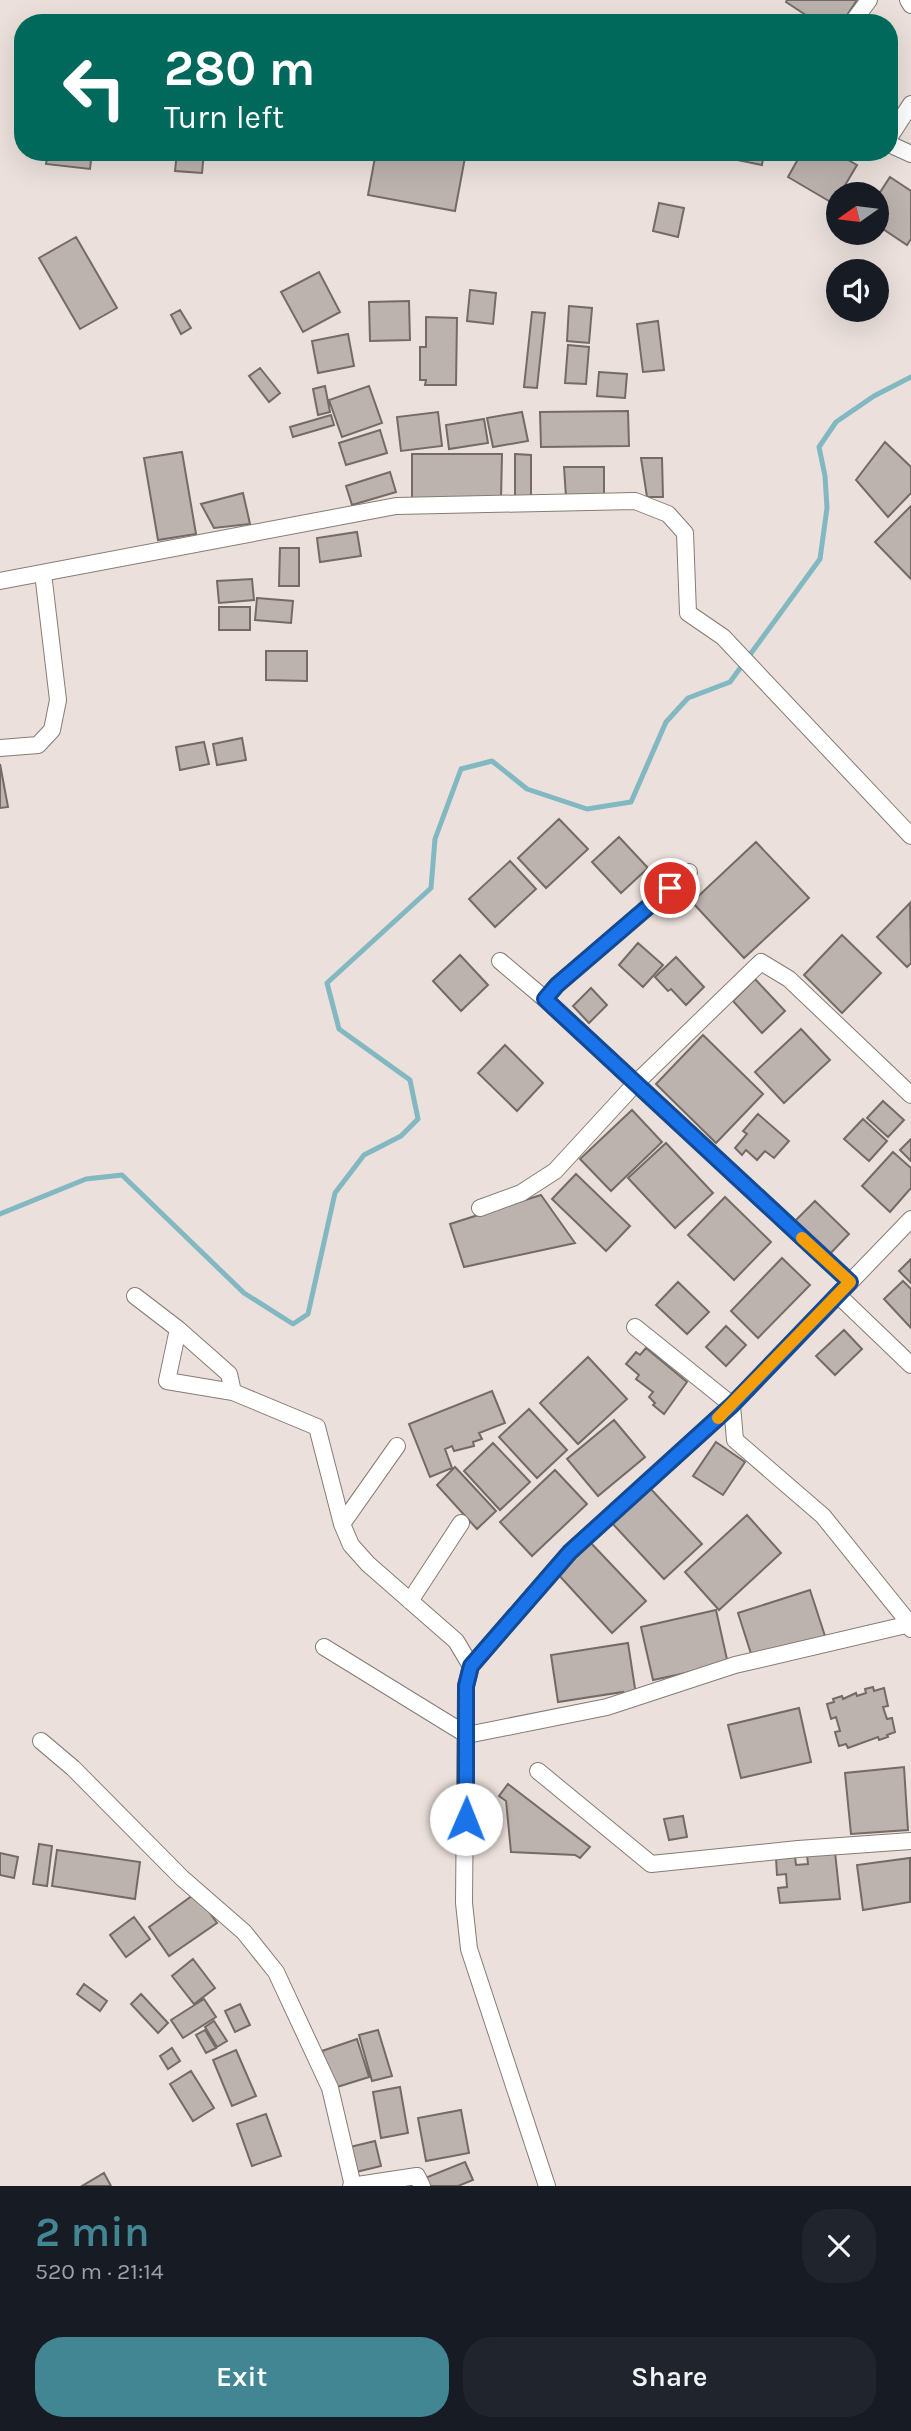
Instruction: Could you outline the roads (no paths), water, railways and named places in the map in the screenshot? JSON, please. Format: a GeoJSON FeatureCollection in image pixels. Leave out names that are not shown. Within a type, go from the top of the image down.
{"type":"FeatureCollection","features":[{"type":"Feature","properties":{"kind":"street"},"geometry":{"type":"LineString","coordinates":[[908,0],[911,5]]}},
{"type":"Feature","properties":{"kind":"street"},"geometry":{"type":"LineString","coordinates":[[898,124],[911,104]]}},
{"type":"Feature","properties":{"kind":"street"},"geometry":{"type":"LineString","coordinates":[[0,581],[396,506],[635,501],[668,514],[685,533],[688,613],[723,637],[911,836]]}},
{"type":"Feature","properties":{"kind":"street"},"geometry":{"type":"LineString","coordinates":[[0,748],[38,745],[52,730],[58,700],[43,573]]}},
{"type":"Feature","properties":{"kind":"street"},"geometry":{"type":"LineString","coordinates":[[545,999],[557,985],[689,872]]}},
{"type":"Feature","properties":{"kind":"street"},"geometry":{"type":"LineString","coordinates":[[500,961],[545,999],[850,1282]]}},
{"type":"Feature","properties":{"kind":"street"},"geometry":{"type":"LineString","coordinates":[[480,1208],[521,1193],[555,1171],[635,1084],[761,962],[789,979],[911,1095]]}},
{"type":"Feature","properties":{"kind":"street"},"geometry":{"type":"LineString","coordinates":[[547,2186],[469,1949],[464,1903],[466,1686],[471,1666],[570,1552],[732,1405],[911,1219]]}},
{"type":"Feature","properties":{"kind":"street"},"geometry":{"type":"LineString","coordinates":[[838,1295],[911,1365]]}},
{"type":"Feature","properties":{"kind":"street"},"geometry":{"type":"LineString","coordinates":[[135,1296],[229,1374],[233,1392]]}},
{"type":"Feature","properties":{"kind":"street"},"geometry":{"type":"LineString","coordinates":[[324,1647],[467,1735],[607,1707],[735,1665],[911,1627],[823,1516],[735,1440],[732,1405],[635,1327]]}},
{"type":"Feature","properties":{"kind":"street"},"geometry":{"type":"LineString","coordinates":[[178,1329],[167,1381],[233,1392],[317,1427],[342,1524],[351,1545],[368,1564],[456,1641],[471,1666]]}},
{"type":"Feature","properties":{"kind":"street"},"geometry":{"type":"LineString","coordinates":[[342,1524],[397,1446]]}},
{"type":"Feature","properties":{"kind":"street"},"geometry":{"type":"LineString","coordinates":[[410,1601],[461,1523]]}},
{"type":"Feature","properties":{"kind":"street"},"geometry":{"type":"LineString","coordinates":[[41,1741],[73,1768],[182,1878],[244,1933],[276,1972],[330,2088],[352,2186],[417,2176],[422,2186]]}},
{"type":"Feature","properties":{"kind":"street"},"geometry":{"type":"LineString","coordinates":[[538,1771],[651,1864],[911,1841]]}},
{"type":"Feature","properties":{"kind":"waterway"},"geometry":{"type":"LineString","coordinates":[[0,1214],[86,1179],[122,1175],[244,1293],[293,1324],[308,1314],[335,1193],[364,1155],[401,1136],[418,1119],[410,1080],[339,1029],[327,983],[431,888],[435,839],[461,769],[492,761],[527,789],[587,809],[631,802],[666,722],[688,698],[730,682],[820,559],[827,508],[825,476],[819,447],[836,422],[874,396],[911,377]]}}]}
